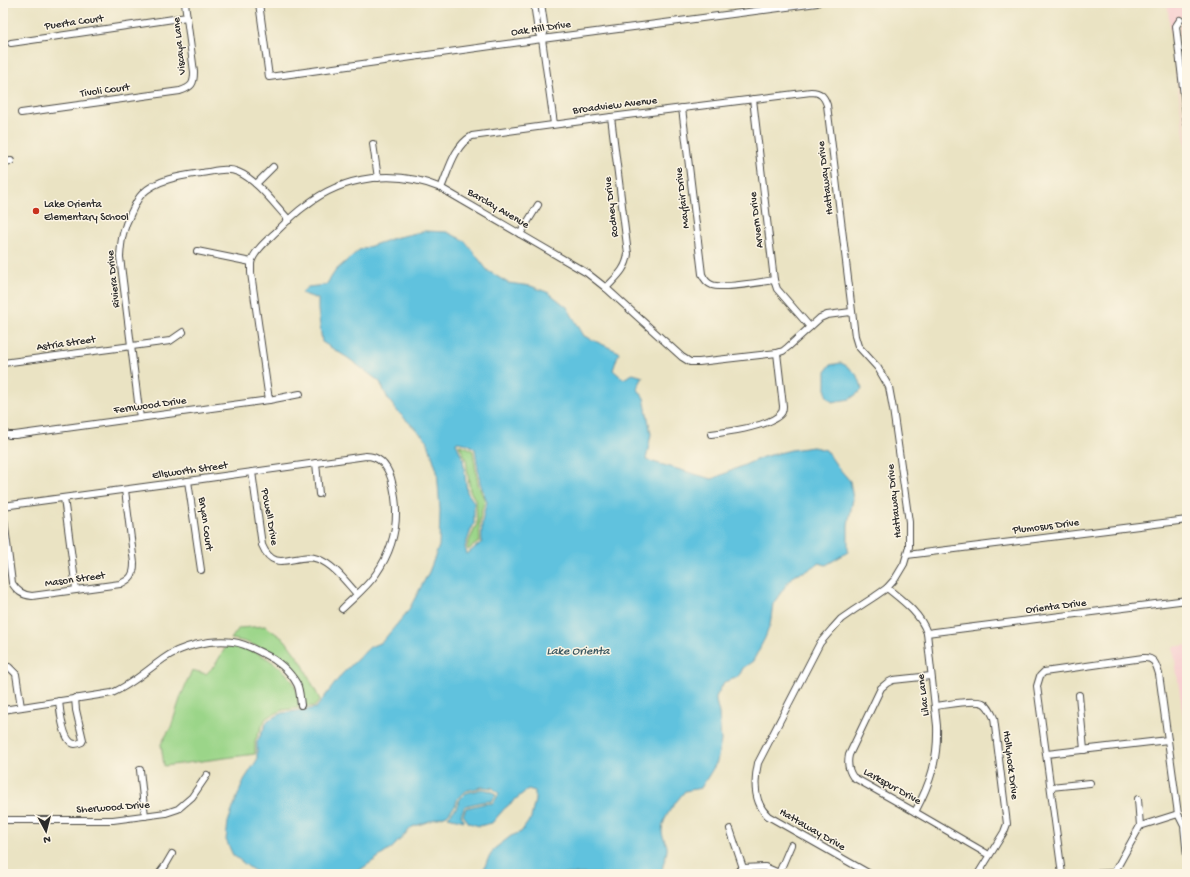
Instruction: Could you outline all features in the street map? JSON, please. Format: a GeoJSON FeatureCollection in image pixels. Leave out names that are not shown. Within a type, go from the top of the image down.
{"type":"FeatureCollection","features":[{"type":"Feature","properties":{"kind":"street","name":"Viscaya Lane"},"geometry":{"type":"LineString","coordinates":[[185,3],[194,72],[194,80],[191,86]]}},
{"type":"Feature","properties":{"kind":"street","name":"Oak Hill Drive"},"geometry":{"type":"LineString","coordinates":[[259,3],[269,77],[817,3]]}},
{"type":"Feature","properties":{"kind":"street"},"geometry":{"type":"LineString","coordinates":[[534,3],[538,32],[542,39],[554,124]]}},
{"type":"Feature","properties":{"kind":"street"},"geometry":{"type":"LineString","coordinates":[[541,3],[545,30],[542,39]]}},
{"type":"Feature","properties":{"kind":"street","name":"Puerta Court"},"geometry":{"type":"LineString","coordinates":[[11,43],[187,17]]}},
{"type":"Feature","properties":{"kind":"street"},"geometry":{"type":"LineString","coordinates":[[1180,20],[1176,26],[1187,123]]}},
{"type":"Feature","properties":{"kind":"street","name":"Tivoli Court"},"geometry":{"type":"LineString","coordinates":[[20,113],[187,89],[191,86]]}},
{"type":"Feature","properties":{"kind":"street","name":"Broadview Avenue"},"geometry":{"type":"LineString","coordinates":[[441,188],[458,147],[472,136],[554,124],[811,92],[817,92],[822,95]]}},
{"type":"Feature","properties":{"kind":"street","name":"Hattaway Drive"},"geometry":{"type":"LineString","coordinates":[[822,95],[827,105],[854,336],[858,346],[878,368],[889,388],[909,522],[909,540],[907,555],[900,573],[887,588],[842,619],[832,628],[820,643],[758,763],[755,777],[757,799],[760,806],[768,816],[870,874]]}},
{"type":"Feature","properties":{"kind":"street","name":"Arvern Drive"},"geometry":{"type":"LineString","coordinates":[[753,99],[774,280],[777,289],[810,327]]}},
{"type":"Feature","properties":{"kind":"street","name":"Mayfair Drive"},"geometry":{"type":"LineString","coordinates":[[682,108],[702,274],[704,279],[708,284],[719,287],[774,280]]}},
{"type":"Feature","properties":{"kind":"street","name":"Rodney Drive"},"geometry":{"type":"LineString","coordinates":[[606,288],[623,270],[627,263],[628,254],[611,117]]}},
{"type":"Feature","properties":{"kind":"street"},"geometry":{"type":"LineString","coordinates":[[372,144],[378,178]]}},
{"type":"Feature","properties":{"kind":"street"},"geometry":{"type":"LineString","coordinates":[[3,162],[10,161]]}},
{"type":"Feature","properties":{"kind":"street"},"geometry":{"type":"LineString","coordinates":[[256,184],[273,167]]}},
{"type":"Feature","properties":{"kind":"street","name":"Riviera Drive"},"geometry":{"type":"LineString","coordinates":[[140,418],[120,257],[120,244],[123,232],[135,204],[141,195],[166,180],[181,176],[224,170],[236,170],[256,184],[288,220]]}},
{"type":"Feature","properties":{"kind":"street","name":"Barclay Avenue"},"geometry":{"type":"LineString","coordinates":[[251,262],[263,244],[288,220],[306,205],[323,194],[339,186],[356,181],[392,176],[430,183],[441,188],[586,273],[606,288],[682,357],[690,362],[777,353],[788,347],[820,318],[827,315],[851,312]]}},
{"type":"Feature","properties":{"kind":"street"},"geometry":{"type":"LineString","coordinates":[[520,234],[538,205]]}},
{"type":"Feature","properties":{"kind":"street"},"geometry":{"type":"LineString","coordinates":[[197,251],[251,262],[251,273],[269,400]]}},
{"type":"Feature","properties":{"kind":"street","name":"Astria Street"},"geometry":{"type":"LineString","coordinates":[[3,363],[170,341],[183,332]]}},
{"type":"Feature","properties":{"kind":"street"},"geometry":{"type":"LineString","coordinates":[[712,434],[740,430],[761,424],[776,418],[782,413],[784,406],[777,353]]}},
{"type":"Feature","properties":{"kind":"street","name":"Fernwood Drive"},"geometry":{"type":"LineString","coordinates":[[3,433],[9,436],[269,400],[300,394]]}},
{"type":"Feature","properties":{"kind":"street","name":"Ellsworth Street"},"geometry":{"type":"LineString","coordinates":[[3,506],[373,456],[379,458],[383,462],[390,476],[396,496],[396,521],[394,539],[383,564],[376,575],[358,594]]}},
{"type":"Feature","properties":{"kind":"street"},"geometry":{"type":"LineString","coordinates":[[316,463],[320,494]]}},
{"type":"Feature","properties":{"kind":"street","name":"Powell Drive"},"geometry":{"type":"LineString","coordinates":[[252,472],[262,545],[264,552],[269,558],[281,561],[308,557],[318,559],[327,564],[340,575],[358,594]]}},
{"type":"Feature","properties":{"kind":"street","name":"Bryan Court"},"geometry":{"type":"LineString","coordinates":[[188,481],[201,570]]}},
{"type":"Feature","properties":{"kind":"street","name":"Mason Street"},"geometry":{"type":"LineString","coordinates":[[3,511],[12,583],[20,593],[32,596],[120,584],[127,581],[134,571],[125,490]]}},
{"type":"Feature","properties":{"kind":"street"},"geometry":{"type":"LineString","coordinates":[[64,498],[76,589]]}},
{"type":"Feature","properties":{"kind":"street","name":"Plumosus Drive"},"geometry":{"type":"LineString","coordinates":[[907,555],[1187,520]]}},
{"type":"Feature","properties":{"kind":"street","name":"Lilac Lane"},"geometry":{"type":"LineString","coordinates":[[887,588],[908,605],[920,618],[927,634],[937,726],[937,754],[932,775],[915,812]]}},
{"type":"Feature","properties":{"kind":"street"},"geometry":{"type":"LineString","coordinates":[[342,609],[358,594]]}},
{"type":"Feature","properties":{"kind":"street","name":"Orienta Drive"},"geometry":{"type":"LineString","coordinates":[[927,634],[1187,600]]}},
{"type":"Feature","properties":{"kind":"street"},"geometry":{"type":"LineString","coordinates":[[3,710],[112,693],[123,689],[165,658],[191,646],[210,642],[233,642],[248,646],[275,660],[289,674],[297,685],[301,705]]}},
{"type":"Feature","properties":{"kind":"street"},"geometry":{"type":"LineString","coordinates":[[1062,874],[1037,686],[1040,676],[1044,672],[1148,658],[1152,659],[1156,663],[1178,814],[1184,826],[1187,857]]}},
{"type":"Feature","properties":{"kind":"street"},"geometry":{"type":"LineString","coordinates":[[3,666],[9,667],[16,674],[21,706]]}},
{"type":"Feature","properties":{"kind":"street","name":"Larkspur Drive"},"geometry":{"type":"LineString","coordinates":[[931,676],[893,680],[881,688],[849,755],[847,763],[849,772],[853,778],[990,855]]}},
{"type":"Feature","properties":{"kind":"street"},"geometry":{"type":"LineString","coordinates":[[1079,695],[1084,750]]}},
{"type":"Feature","properties":{"kind":"street"},"geometry":{"type":"LineString","coordinates":[[59,701],[60,715],[64,731],[71,742],[75,744],[82,742],[83,740],[76,710],[75,698]]}},
{"type":"Feature","properties":{"kind":"street","name":"Hollyhock Drive"},"geometry":{"type":"LineString","coordinates":[[935,706],[975,701],[983,703],[994,718],[1007,824],[1004,832],[978,874]]}},
{"type":"Feature","properties":{"kind":"street"},"geometry":{"type":"LineString","coordinates":[[1047,754],[1168,740]]}},
{"type":"Feature","properties":{"kind":"street"},"geometry":{"type":"LineString","coordinates":[[140,770],[145,816]]}},
{"type":"Feature","properties":{"kind":"street","name":"Sherwood Drive"},"geometry":{"type":"LineString","coordinates":[[3,820],[113,820],[166,813],[178,809],[192,797],[207,775]]}},
{"type":"Feature","properties":{"kind":"street"},"geometry":{"type":"LineString","coordinates":[[1051,787],[1090,783]]}},
{"type":"Feature","properties":{"kind":"street"},"geometry":{"type":"LineString","coordinates":[[1092,874],[1114,874],[1140,826],[1138,799]]}},
{"type":"Feature","properties":{"kind":"street"},"geometry":{"type":"LineString","coordinates":[[1140,826],[1178,814]]}},
{"type":"Feature","properties":{"kind":"street"},"geometry":{"type":"LineString","coordinates":[[730,829],[743,868]]}},
{"type":"Feature","properties":{"kind":"street"},"geometry":{"type":"LineString","coordinates":[[734,874],[743,868],[765,867],[772,872],[780,874],[791,845]]}},
{"type":"Feature","properties":{"kind":"street"},"geometry":{"type":"LineString","coordinates":[[159,874],[172,854]]}},
{"type":"Feature","properties":{"kind":"shaded area"},"geometry":{"type":"Polygon","coordinates":[[[1167,3],[1187,3],[1187,95],[1179,27],[1183,19],[1179,16],[1173,27],[1187,142],[1187,156],[1167,3]]]}},
{"type":"Feature","properties":{"kind":"shaded area"},"geometry":{"type":"Polygon","coordinates":[[[1187,645],[1187,742],[1173,647],[1187,645]]]}},
{"type":"Feature","properties":{"kind":"green space"},"geometry":{"type":"Polygon","coordinates":[[[459,445],[467,447],[473,451],[478,484],[485,501],[480,521],[480,541],[468,550],[467,547],[477,524],[476,501],[470,491],[466,459],[459,445]]]}},
{"type":"Feature","properties":{"kind":"green space"},"geometry":{"type":"Polygon","coordinates":[[[265,626],[285,640],[302,663],[320,700],[315,706],[305,707],[299,683],[294,675],[279,660],[261,648],[231,639],[239,628],[265,626]]]}},
{"type":"Feature","properties":{"kind":"green space"},"geometry":{"type":"Polygon","coordinates":[[[227,645],[246,648],[256,652],[284,671],[295,686],[299,708],[283,710],[266,718],[255,741],[255,754],[164,766],[161,744],[171,727],[181,696],[192,670],[206,674],[215,665],[227,645]]]}},
{"type":"Feature","properties":{"kind":"water","name":"Lake Orienta"},"geometry":{"type":"Polygon","coordinates":[[[425,231],[447,232],[465,241],[488,271],[508,283],[531,286],[549,293],[567,307],[584,336],[619,352],[613,370],[623,379],[633,374],[643,377],[637,388],[644,398],[651,434],[646,460],[712,479],[763,457],[791,450],[813,447],[826,450],[850,481],[853,499],[848,525],[848,552],[826,565],[819,563],[807,571],[795,574],[791,578],[773,604],[770,625],[753,661],[743,668],[736,678],[724,682],[716,697],[721,741],[717,762],[701,788],[685,791],[664,821],[662,832],[667,847],[662,874],[482,874],[494,849],[511,836],[521,832],[531,818],[535,800],[535,791],[528,789],[504,809],[492,823],[479,826],[469,823],[463,815],[466,808],[493,803],[499,794],[493,788],[482,787],[465,791],[458,798],[455,806],[447,815],[412,827],[392,848],[354,874],[260,874],[233,855],[226,840],[228,822],[244,780],[257,760],[257,742],[268,720],[283,713],[316,708],[342,674],[370,647],[382,642],[408,611],[429,572],[439,546],[440,510],[437,471],[427,440],[398,412],[388,399],[380,382],[348,358],[322,342],[318,299],[301,293],[308,287],[326,285],[336,270],[359,250],[394,238],[425,231]],[[456,443],[463,459],[467,492],[474,502],[474,524],[465,547],[467,554],[482,542],[482,521],[487,502],[480,483],[475,449],[468,444],[456,443]]]}},
{"type":"Feature","properties":{"kind":"water"},"geometry":{"type":"Polygon","coordinates":[[[841,363],[849,368],[858,377],[862,390],[850,399],[832,402],[826,395],[826,371],[830,365],[841,363]]]}},
{"type":"Feature","properties":{"kind":"water"},"geometry":{"type":"Polygon","coordinates":[[[482,789],[492,791],[496,795],[492,801],[465,806],[461,815],[464,821],[448,817],[466,793],[482,789]]]}},
{"type":"Feature","properties":{"kind":"place","name":"Lake Orienta Elementary School"},"geometry":{"type":"Point","coordinates":[36,211]}}]}
